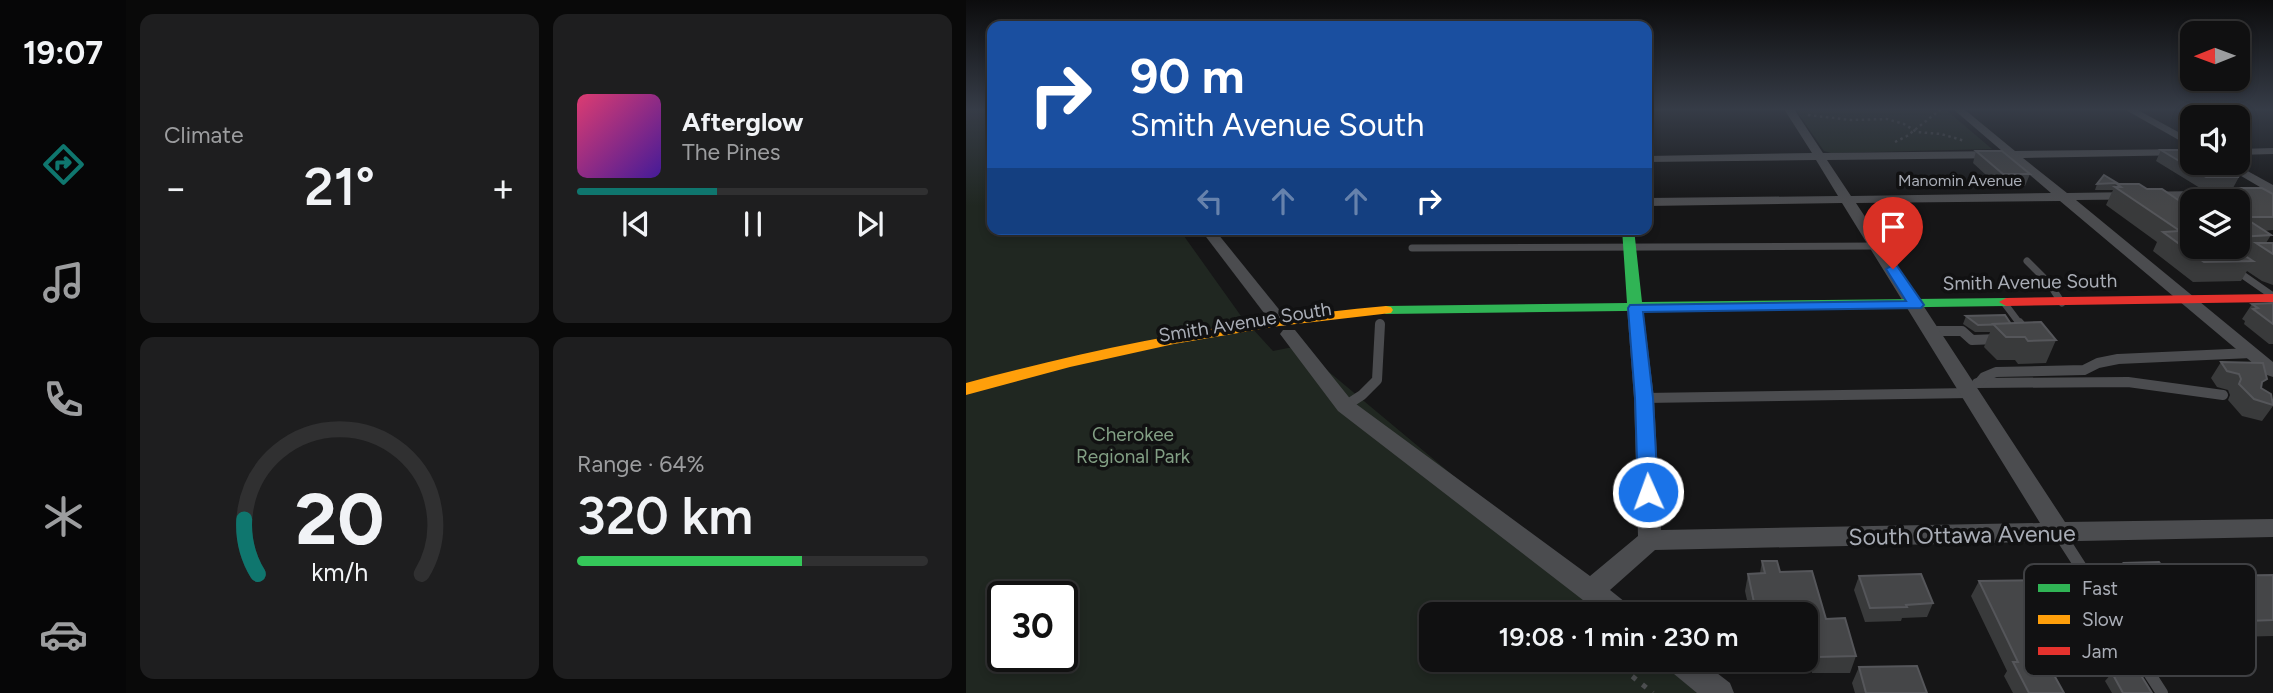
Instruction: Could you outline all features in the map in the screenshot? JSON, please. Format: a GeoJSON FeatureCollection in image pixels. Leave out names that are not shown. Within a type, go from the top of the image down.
{"type":"FeatureCollection","features":[{"type":"Feature","properties":{"kind":"main road"},"geometry":{"type":"LineString","coordinates":[[1628,235],[1635,308]]}},
{"type":"Feature","properties":{"kind":"main road","name":"Smith Avenue South"},"geometry":{"type":"LineString","coordinates":[[1284,328],[1380,324],[1535,310],[2062,303],[2273,297]]}},
{"type":"Feature","properties":{"kind":"main road","name":"Smith Avenue South"},"geometry":{"type":"LineString","coordinates":[[966,389],[1069,360],[1391,311],[1498,307],[1535,310]]}},
{"type":"Feature","properties":{"kind":"main road","name":"Smith Avenue South"},"geometry":{"type":"LineString","coordinates":[[966,403],[1238,334]]}},
{"type":"Feature","properties":{"kind":"street"},"geometry":{"type":"LineString","coordinates":[[1809,141],[1972,386],[2059,533]]}},
{"type":"Feature","properties":{"kind":"street"},"geometry":{"type":"LineString","coordinates":[[1998,141],[2273,371]]}},
{"type":"Feature","properties":{"kind":"street"},"geometry":{"type":"LineString","coordinates":[[2250,152],[2273,151]]}},
{"type":"Feature","properties":{"kind":"street"},"geometry":{"type":"LineString","coordinates":[[1652,159],[2180,152]]}},
{"type":"Feature","properties":{"kind":"street"},"geometry":{"type":"LineString","coordinates":[[2245,175],[2273,192]]}},
{"type":"Feature","properties":{"kind":"street","name":"Manomin Avenue"},"geometry":{"type":"LineString","coordinates":[[1652,202],[2273,192]]}},
{"type":"Feature","properties":{"kind":"street"},"geometry":{"type":"LineString","coordinates":[[1212,235],[1345,406],[1605,602]]}},
{"type":"Feature","properties":{"kind":"street"},"geometry":{"type":"LineString","coordinates":[[1591,591],[1650,540],[1644,398],[1635,308]]}},
{"type":"Feature","properties":{"kind":"street","name":"South Ottawa Avenue"},"geometry":{"type":"LineString","coordinates":[[1650,540],[2273,528]]}},
{"type":"Feature","properties":{"kind":"street"},"geometry":{"type":"LineString","coordinates":[[1693,672],[1720,693]]}},
{"type":"Feature","properties":{"kind":"lane"},"geometry":{"type":"LineString","coordinates":[[1412,248],[1877,246]]}},
{"type":"Feature","properties":{"kind":"lane"},"geometry":{"type":"LineString","coordinates":[[2027,261],[2049,283],[2062,303]]}},
{"type":"Feature","properties":{"kind":"lane"},"geometry":{"type":"LineString","coordinates":[[2222,261],[2273,297]]}},
{"type":"Feature","properties":{"kind":"lane"},"geometry":{"type":"LineString","coordinates":[[2005,303],[2029,335],[2024,338]]}},
{"type":"Feature","properties":{"kind":"lane"},"geometry":{"type":"LineString","coordinates":[[1345,406],[1362,395],[1377,380],[1380,324]]}},
{"type":"Feature","properties":{"kind":"lane"},"geometry":{"type":"LineString","coordinates":[[1933,331],[1962,331],[1972,340],[2011,339]]}},
{"type":"Feature","properties":{"kind":"lane"},"geometry":{"type":"LineString","coordinates":[[1972,386],[1996,372],[2084,370],[2098,363],[2118,359],[2252,353]]}},
{"type":"Feature","properties":{"kind":"lane"},"geometry":{"type":"LineString","coordinates":[[1644,398],[2128,382],[2223,395]]}},
{"type":"Feature","properties":{"kind":"lane"},"geometry":{"type":"LineString","coordinates":[[2059,533],[2079,564]]}},
{"type":"Feature","properties":{"kind":"lane"},"geometry":{"type":"LineString","coordinates":[[2151,676],[2162,693]]}},
{"type":"Feature","properties":{"kind":"path"},"geometry":{"type":"LineString","coordinates":[[1888,144],[1893,141]]}},
{"type":"Feature","properties":{"kind":"path"},"geometry":{"type":"LineString","coordinates":[[1627,672],[1653,693]]}},
{"type":"Feature","properties":{"kind":"green space","name":"Cherokee Regional Park"},"geometry":{"type":"Polygon","coordinates":[[[966,141],[987,141],[987,235],[1183,235],[1241,316],[1273,351],[1298,346],[1605,602],[1419,602],[1419,672],[1690,672],[1715,693],[966,693],[966,141]]]}},
{"type":"Feature","properties":{"kind":"green space"},"geometry":{"type":"Polygon","coordinates":[[[1817,141],[1983,141],[1992,149],[1831,153],[1824,151],[1817,141]]]}},
{"type":"Feature","properties":{"kind":"building"},"geometry":{"type":"Polygon","coordinates":[[[2161,150],[2180,150],[2180,161],[2161,150]]]}},
{"type":"Feature","properties":{"kind":"building"},"geometry":{"type":"Polygon","coordinates":[[[1976,151],[2002,151],[2030,174],[2003,174],[1976,151]]]}},
{"type":"Feature","properties":{"kind":"building"},"geometry":{"type":"Polygon","coordinates":[[[2104,175],[2117,183],[2097,184],[2104,175]]]}},
{"type":"Feature","properties":{"kind":"building"},"geometry":{"type":"Polygon","coordinates":[[[2203,175],[2239,177],[2206,177],[2203,175]]]}},
{"type":"Feature","properties":{"kind":"building"},"geometry":{"type":"Polygon","coordinates":[[[2117,184],[2139,184],[2147,189],[2162,189],[2180,201],[2180,231],[2115,187],[2121,187],[2117,184]]]}},
{"type":"Feature","properties":{"kind":"building"},"geometry":{"type":"Polygon","coordinates":[[[2262,188],[2273,194],[2273,217],[2250,217],[2250,189],[2228,189],[2262,188]]]}},
{"type":"Feature","properties":{"kind":"building"},"geometry":{"type":"Polygon","coordinates":[[[2250,221],[2271,235],[2250,236],[2250,221]]]}},
{"type":"Feature","properties":{"kind":"building"},"geometry":{"type":"Polygon","coordinates":[[[2180,231],[2180,244],[2163,232],[2180,231]]]}},
{"type":"Feature","properties":{"kind":"building"},"geometry":{"type":"Polygon","coordinates":[[[2256,243],[2273,243],[2273,254],[2256,243]]]}},
{"type":"Feature","properties":{"kind":"building"},"geometry":{"type":"Polygon","coordinates":[[[2200,259],[2253,261],[2204,262],[2200,259]]]}},
{"type":"Feature","properties":{"kind":"building"},"geometry":{"type":"Polygon","coordinates":[[[2273,303],[2273,324],[2253,309],[2258,308],[2252,304],[2273,303]]]}},
{"type":"Feature","properties":{"kind":"building"},"geometry":{"type":"Polygon","coordinates":[[[2005,315],[2011,324],[1978,325],[1966,316],[2005,315]]]}},
{"type":"Feature","properties":{"kind":"building"},"geometry":{"type":"Polygon","coordinates":[[[2041,322],[2056,340],[2028,341],[2025,337],[2006,337],[1993,324],[2041,322]]]}},
{"type":"Feature","properties":{"kind":"building"},"geometry":{"type":"Polygon","coordinates":[[[2221,362],[2263,363],[2267,379],[2262,382],[2261,388],[2271,394],[2273,405],[2254,399],[2239,384],[2239,374],[2227,371],[2221,362]]]}},
{"type":"Feature","properties":{"kind":"building"},"geometry":{"type":"Polygon","coordinates":[[[1762,561],[1777,561],[1780,572],[1812,571],[1826,619],[1845,618],[1856,656],[1818,657],[1818,602],[1754,602],[1748,574],[1765,573],[1762,561]]]}},
{"type":"Feature","properties":{"kind":"building"},"geometry":{"type":"Polygon","coordinates":[[[2159,562],[2161,564],[2125,564],[2159,562]]]}},
{"type":"Feature","properties":{"kind":"building"},"geometry":{"type":"Polygon","coordinates":[[[1921,574],[1933,603],[1906,605],[1907,607],[1870,608],[1859,576],[1921,574]]]}},
{"type":"Feature","properties":{"kind":"building"},"geometry":{"type":"Polygon","coordinates":[[[2256,575],[2273,575],[2273,620],[2256,621],[2256,575]]]}},
{"type":"Feature","properties":{"kind":"building"},"geometry":{"type":"Polygon","coordinates":[[[2024,580],[2024,676],[2055,676],[2064,693],[2029,693],[2013,662],[2018,662],[1979,581],[2024,580]]]}},
{"type":"Feature","properties":{"kind":"building"},"geometry":{"type":"Polygon","coordinates":[[[1917,666],[1927,693],[1866,693],[1859,667],[1917,666]]]}},
{"type":"Feature","properties":{"kind":"building"},"geometry":{"type":"Polygon","coordinates":[[[2114,676],[2141,676],[2152,693],[2123,693],[2114,676]]]}},
{"type":"Feature","properties":{"kind":"traffic: fast"},"geometry":{"type":"LineString","coordinates":[[1629,235],[1635,308]]}},
{"type":"Feature","properties":{"kind":"traffic: fast"},"geometry":{"type":"LineString","coordinates":[[1386,310],[2006,302]]}},
{"type":"Feature","properties":{"kind":"traffic: slow"},"geometry":{"type":"LineString","coordinates":[[966,389],[1174,339],[1279,322],[1386,310]]}},
{"type":"Feature","properties":{"kind":"traffic: jam"},"geometry":{"type":"LineString","coordinates":[[2006,302],[2273,298]]}},
{"type":"Feature","properties":{"kind":"route"},"geometry":{"type":"LineString","coordinates":[[1648,492],[1644,398],[1635,308],[1916,305],[1893,269]]}}]}
